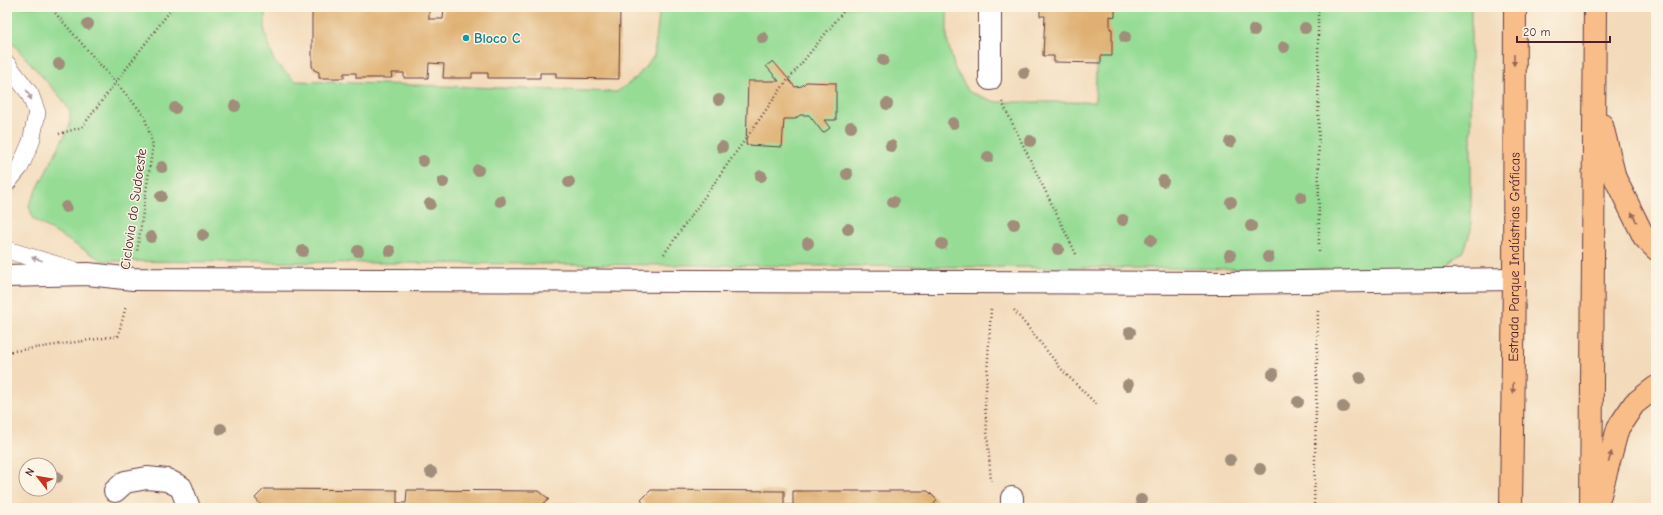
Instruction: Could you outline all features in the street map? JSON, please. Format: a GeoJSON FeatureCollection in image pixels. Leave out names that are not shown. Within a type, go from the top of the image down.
{"type":"FeatureCollection","features":[{"type":"Feature","properties":{"kind":"main road","name":"Estrada Parque Indústrias Gráficas"},"geometry":{"type":"LineString","coordinates":[[1511,508],[1514,279],[1514,7]]}},
{"type":"Feature","properties":{"kind":"main road"},"geometry":{"type":"LineString","coordinates":[[1591,508],[1595,7]]}},
{"type":"Feature","properties":{"kind":"main road"},"geometry":{"type":"LineString","coordinates":[[1594,91],[1615,178],[1644,237],[1656,249]]}},
{"type":"Feature","properties":{"kind":"main road"},"geometry":{"type":"LineString","coordinates":[[1598,508],[1604,477],[1618,428],[1634,404],[1656,387]]}},
{"type":"Feature","properties":{"kind":"street"},"geometry":{"type":"LineString","coordinates":[[990,7],[990,79]]}},
{"type":"Feature","properties":{"kind":"street"},"geometry":{"type":"LineString","coordinates":[[7,276],[88,274],[133,279],[1229,283],[1514,279]]}},
{"type":"Feature","properties":{"kind":"street"},"geometry":{"type":"LineString","coordinates":[[115,491],[125,482],[147,478],[167,480],[182,487],[189,508]]}},
{"type":"Feature","properties":{"kind":"lane"},"geometry":{"type":"LineString","coordinates":[[7,64],[30,94],[37,114],[32,142],[20,167],[7,183]]}},
{"type":"Feature","properties":{"kind":"lane"},"geometry":{"type":"LineString","coordinates":[[7,250],[88,274]]}},
{"type":"Feature","properties":{"kind":"path","name":"Ciclovia do Sudoeste"},"geometry":{"type":"LineString","coordinates":[[7,352],[118,336],[133,279],[153,144],[144,114],[50,7]]}},
{"type":"Feature","properties":{"kind":"path"},"geometry":{"type":"LineString","coordinates":[[32,142],[82,127],[174,7]]}},
{"type":"Feature","properties":{"kind":"path"},"geometry":{"type":"LineString","coordinates":[[645,281],[783,86],[847,7]]}},
{"type":"Feature","properties":{"kind":"path"},"geometry":{"type":"LineString","coordinates":[[990,79],[1080,262]]}},
{"type":"Feature","properties":{"kind":"path"},"geometry":{"type":"LineString","coordinates":[[993,282],[1063,371],[1098,406]]}},
{"type":"Feature","properties":{"kind":"path"},"geometry":{"type":"LineString","coordinates":[[993,282],[984,407],[991,481],[996,488],[1012,503]]}},
{"type":"Feature","properties":{"kind":"green space"},"geometry":{"type":"Polygon","coordinates":[[[7,7],[265,7],[265,32],[274,61],[295,81],[617,92],[636,78],[654,56],[660,7],[947,7],[947,40],[955,69],[969,92],[996,102],[1095,102],[1098,7],[1471,7],[1471,230],[1464,251],[1445,267],[1411,270],[103,261],[33,219],[29,205],[70,125],[70,112],[63,100],[7,37],[7,7]]]}},
{"type":"Feature","properties":{"kind":"building","name":"Bloco C"},"geometry":{"type":"Polygon","coordinates":[[[319,7],[429,7],[429,19],[443,19],[444,7],[488,9],[488,7],[540,7],[540,9],[557,9],[557,7],[620,7],[619,79],[556,78],[556,73],[540,73],[540,78],[488,78],[488,73],[472,73],[472,78],[443,78],[444,64],[429,63],[428,78],[404,78],[404,73],[391,73],[392,78],[356,78],[356,73],[344,73],[344,78],[319,78],[319,72],[314,70],[312,66],[312,15],[314,10],[320,9],[319,7]]]}},
{"type":"Feature","properties":{"kind":"building"},"geometry":{"type":"Polygon","coordinates":[[[1040,7],[1115,7],[1115,17],[1110,16],[1110,29],[1112,29],[1112,56],[1101,56],[1101,63],[1054,62],[1054,56],[1043,56],[1045,16],[1040,16],[1040,7]]]}},
{"type":"Feature","properties":{"kind":"building"},"geometry":{"type":"Polygon","coordinates":[[[773,61],[795,87],[802,86],[806,82],[836,83],[836,120],[824,120],[830,128],[823,133],[809,115],[800,115],[795,119],[784,119],[782,147],[746,145],[748,81],[779,81],[766,66],[773,61]]]}},
{"type":"Feature","properties":{"kind":"building"},"geometry":{"type":"Polygon","coordinates":[[[264,489],[397,490],[397,503],[406,503],[407,490],[539,491],[549,499],[542,505],[542,508],[260,508],[260,504],[255,498],[264,489]]]}},
{"type":"Feature","properties":{"kind":"building"},"geometry":{"type":"Polygon","coordinates":[[[651,490],[784,491],[784,505],[793,505],[793,491],[928,491],[937,500],[931,508],[647,508],[641,500],[651,490]]]}},
{"type":"Feature","properties":{"kind":"place","name":"Bloco C"},"geometry":{"type":"Point","coordinates":[466,38]}}]}
